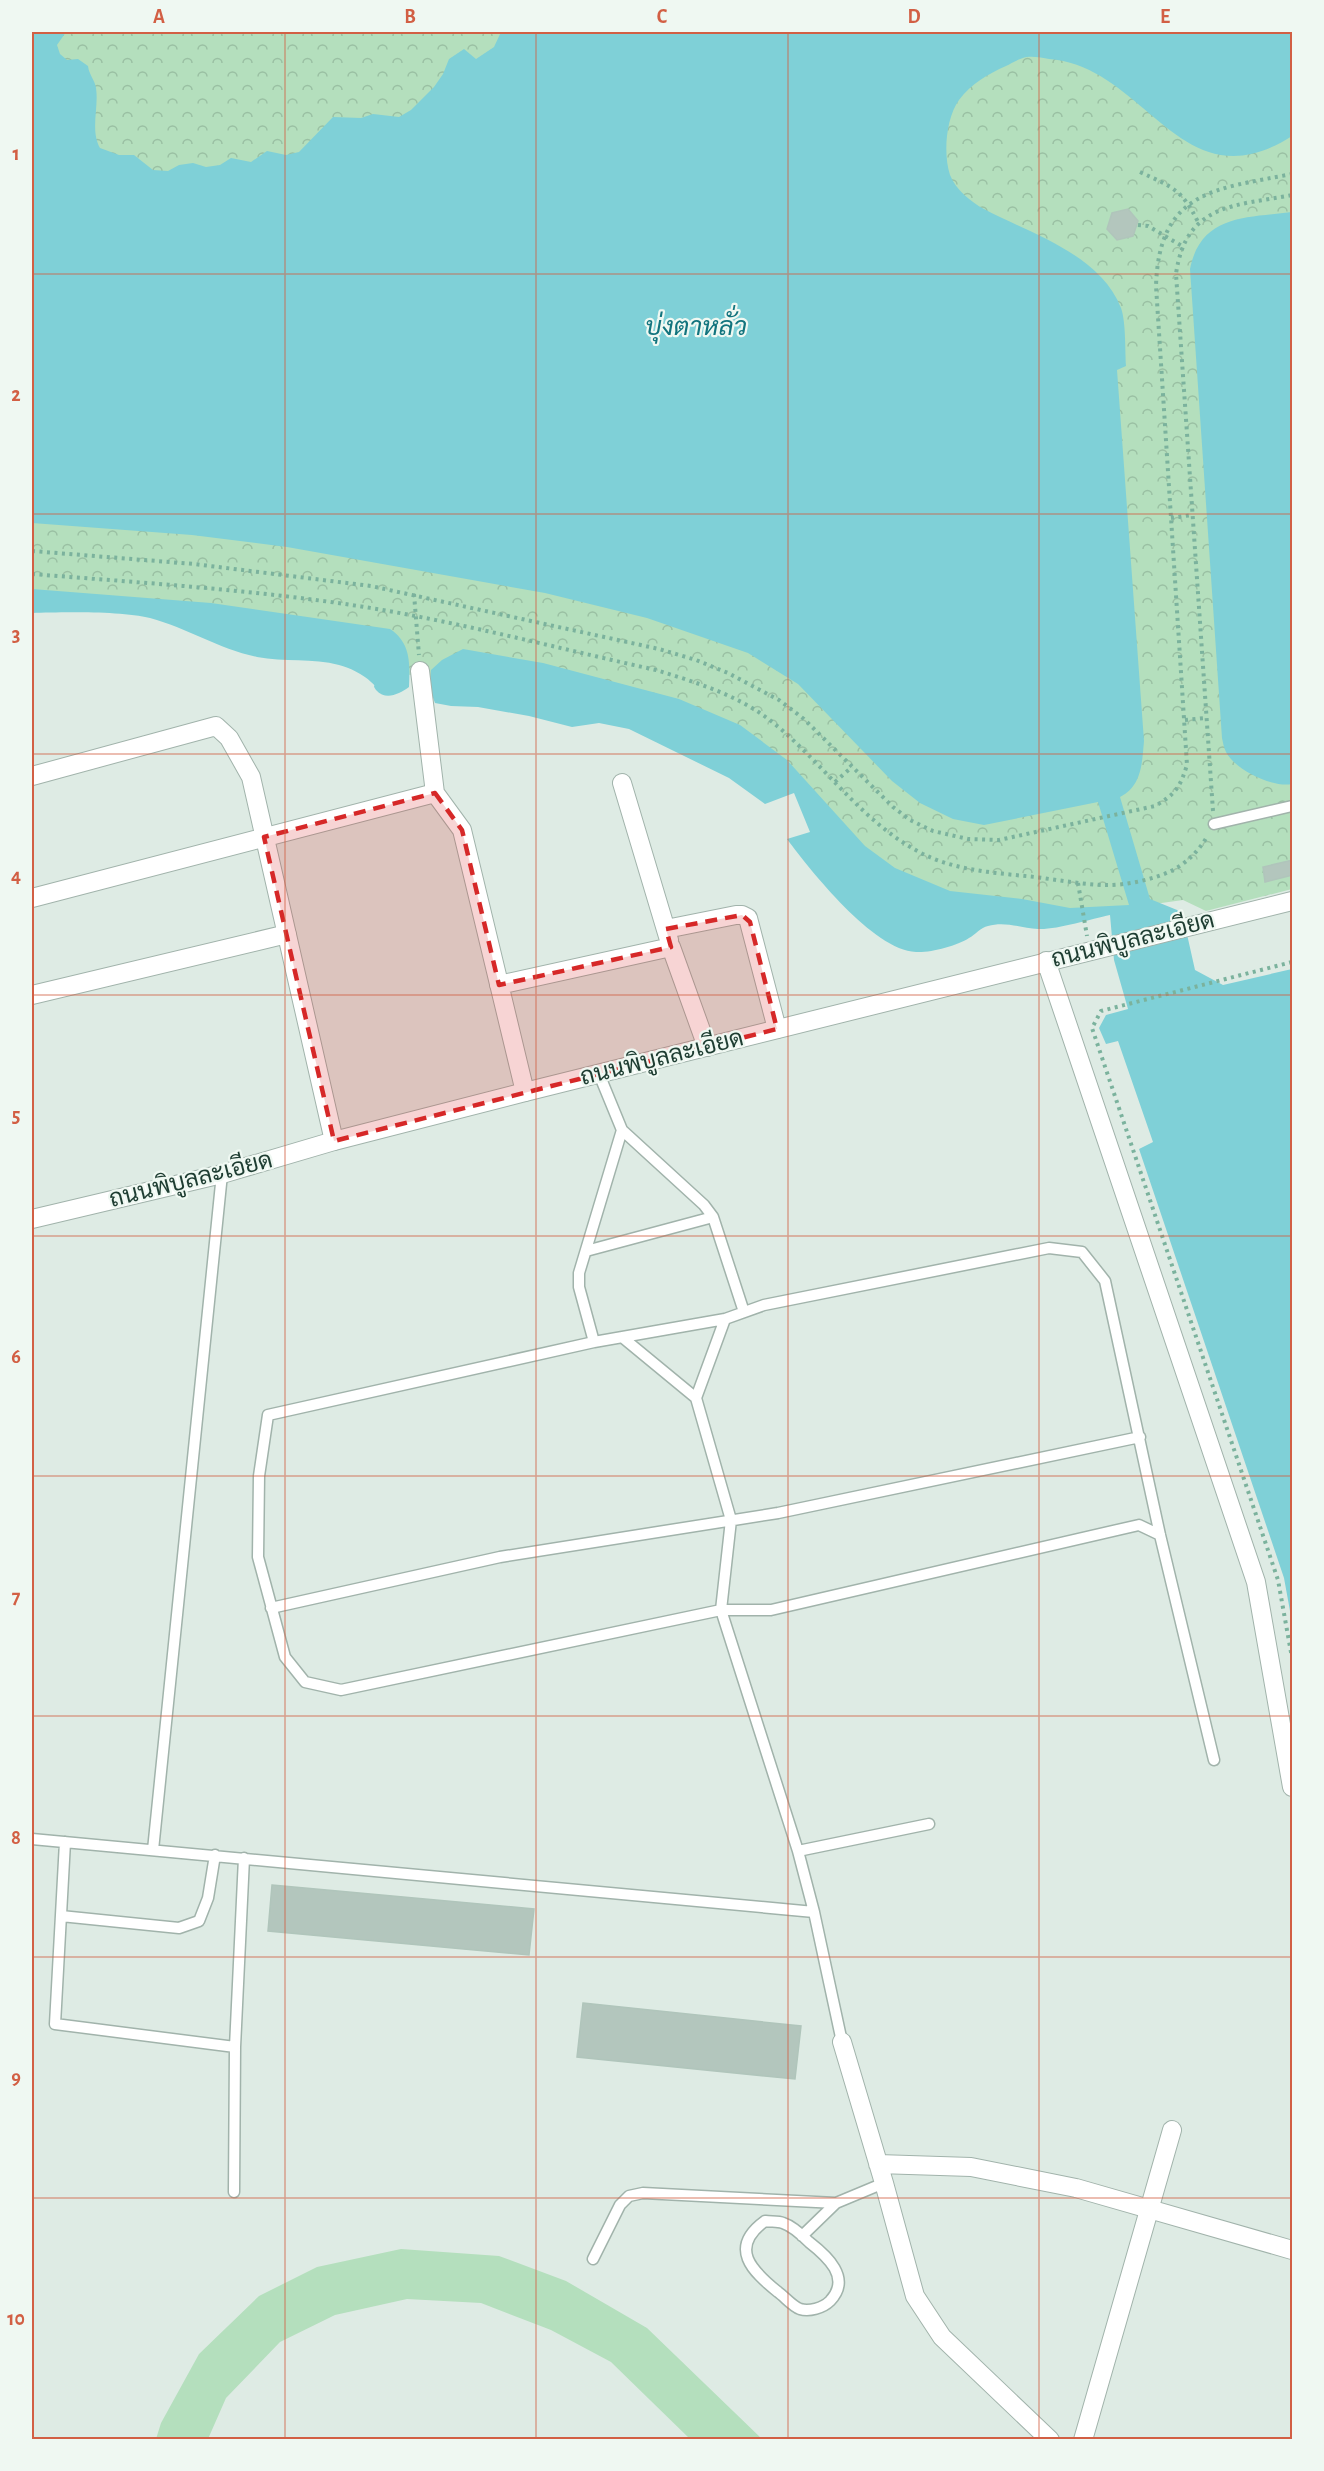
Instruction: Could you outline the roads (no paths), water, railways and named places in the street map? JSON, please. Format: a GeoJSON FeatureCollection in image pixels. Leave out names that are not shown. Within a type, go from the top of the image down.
{"type":"FeatureCollection","features":[{"type":"Feature","properties":{"kind":"street"},"geometry":{"type":"LineString","coordinates":[[420,671],[435,793],[462,830],[525,1092]]}},
{"type":"Feature","properties":{"kind":"street"},"geometry":{"type":"LineString","coordinates":[[32,776],[216,726],[229,738],[251,777],[334,1141]]}},
{"type":"Feature","properties":{"kind":"street"},"geometry":{"type":"LineString","coordinates":[[622,783],[671,947],[706,1047]]}},
{"type":"Feature","properties":{"kind":"street"},"geometry":{"type":"LineString","coordinates":[[32,898],[435,793]]}},
{"type":"Feature","properties":{"kind":"street","name":"ถนนพิบูลละเอียด"},"geometry":{"type":"LineString","coordinates":[[32,1219],[222,1174],[334,1141],[525,1092],[1293,900]]}},
{"type":"Feature","properties":{"kind":"street"},"geometry":{"type":"LineString","coordinates":[[666,929],[736,915],[748,918],[777,1029]]}},
{"type":"Feature","properties":{"kind":"street"},"geometry":{"type":"LineString","coordinates":[[32,995],[287,934]]}},
{"type":"Feature","properties":{"kind":"street"},"geometry":{"type":"LineString","coordinates":[[500,985],[671,947]]}},
{"type":"Feature","properties":{"kind":"street"},"geometry":{"type":"LineString","coordinates":[[1046,961],[1256,1582],[1293,1787]]}},
{"type":"Feature","properties":{"kind":"street"},"geometry":{"type":"LineString","coordinates":[[842,2042],[915,2296],[942,2337],[1050,2439]]}},
{"type":"Feature","properties":{"kind":"street"},"geometry":{"type":"LineString","coordinates":[[1083,2439],[1172,2130]]}},
{"type":"Feature","properties":{"kind":"street"},"geometry":{"type":"LineString","coordinates":[[878,2164],[971,2167],[1076,2188],[1293,2250]]}},
{"type":"Feature","properties":{"kind":"lane"},"geometry":{"type":"LineString","coordinates":[[1214,824],[1293,806]]}},
{"type":"Feature","properties":{"kind":"lane"},"geometry":{"type":"LineString","coordinates":[[599,1074],[622,1130],[705,1205],[713,1217],[744,1312]]}},
{"type":"Feature","properties":{"kind":"lane"},"geometry":{"type":"LineString","coordinates":[[594,1342],[579,1287],[579,1274],[622,1130]]}},
{"type":"Feature","properties":{"kind":"lane"},"geometry":{"type":"LineString","coordinates":[[153,1850],[222,1174]]}},
{"type":"Feature","properties":{"kind":"lane"},"geometry":{"type":"LineString","coordinates":[[586,1251],[713,1217]]}},
{"type":"Feature","properties":{"kind":"lane"},"geometry":{"type":"LineString","coordinates":[[1160,1535],[1139,1525],[771,1610],[721,1610],[341,1690],[305,1682],[285,1657],[258,1557],[259,1476],[268,1415],[594,1342],[724,1319],[764,1305],[1048,1248],[1082,1252],[1105,1281],[1160,1535],[1214,1760]]}},
{"type":"Feature","properties":{"kind":"lane"},"geometry":{"type":"LineString","coordinates":[[696,1398],[724,1319]]}},
{"type":"Feature","properties":{"kind":"lane"},"geometry":{"type":"LineString","coordinates":[[622,1337],[696,1398],[731,1520],[721,1610],[798,1851],[814,1912],[842,2042]]}},
{"type":"Feature","properties":{"kind":"lane"},"geometry":{"type":"LineString","coordinates":[[271,1608],[500,1557],[778,1513],[1140,1437]]}},
{"type":"Feature","properties":{"kind":"lane"},"geometry":{"type":"LineString","coordinates":[[798,1851],[929,1824]]}},
{"type":"Feature","properties":{"kind":"lane"},"geometry":{"type":"LineString","coordinates":[[32,1839],[814,1912]]}},
{"type":"Feature","properties":{"kind":"lane"},"geometry":{"type":"LineString","coordinates":[[65,1842],[55,2024],[235,2047]]}},
{"type":"Feature","properties":{"kind":"lane"},"geometry":{"type":"LineString","coordinates":[[61,1916],[179,1928],[199,1920],[208,1898],[215,1855]]}},
{"type":"Feature","properties":{"kind":"lane"},"geometry":{"type":"LineString","coordinates":[[234,2193],[235,2047],[244,1858]]}},
{"type":"Feature","properties":{"kind":"lane"},"geometry":{"type":"LineString","coordinates":[[802,2236],[836,2204],[884,2183]]}},
{"type":"Feature","properties":{"kind":"lane"},"geometry":{"type":"LineString","coordinates":[[593,2259],[620,2205],[629,2196],[643,2193],[836,2204]]}},
{"type":"Feature","properties":{"kind":"lane"},"geometry":{"type":"LineString","coordinates":[[765,2221],[783,2223],[802,2236],[828,2257],[835,2267],[838,2279],[836,2292],[829,2302],[818,2308],[799,2308],[755,2274],[748,2263],[746,2251],[748,2239],[755,2228],[765,2221]]}},
{"type":"Feature","properties":{"kind":"water","name":"บุ่งตาหลั่ว"},"geometry":{"type":"Polygon","coordinates":[[[32,32],[66,32],[57,45],[60,54],[67,60],[78,59],[88,66],[96,88],[95,126],[100,148],[119,155],[134,155],[153,170],[168,171],[179,165],[193,163],[206,167],[220,165],[231,158],[251,162],[267,151],[286,155],[299,152],[333,117],[361,118],[373,114],[399,117],[411,110],[434,87],[449,59],[464,49],[476,59],[494,47],[501,32],[1292,32],[1292,136],[1254,153],[1221,155],[1192,145],[1113,84],[1083,67],[1033,57],[1022,58],[993,72],[974,84],[964,94],[951,116],[946,147],[950,175],[964,195],[984,209],[1042,237],[1081,260],[1111,289],[1123,314],[1126,366],[1117,370],[1144,741],[1137,780],[1133,787],[1120,797],[1150,899],[1182,912],[1195,970],[1223,985],[1292,969],[1292,1622],[1284,1578],[1139,1149],[1153,1142],[1118,1041],[1106,1044],[1099,1028],[1106,1015],[1128,1009],[1114,960],[1110,915],[1045,929],[1007,924],[994,925],[983,928],[958,944],[943,948],[916,952],[899,948],[881,938],[844,907],[787,839],[810,832],[794,793],[765,804],[729,778],[629,729],[599,723],[572,727],[529,716],[478,707],[435,703],[430,690],[431,670],[442,660],[463,649],[543,663],[679,699],[740,725],[787,760],[865,846],[895,868],[950,891],[1022,899],[1070,908],[1129,905],[1098,802],[984,825],[953,819],[920,803],[892,781],[798,684],[748,653],[647,618],[545,593],[287,547],[192,535],[32,523],[32,32]]]}},
{"type":"Feature","properties":{"kind":"water"},"geometry":{"type":"Polygon","coordinates":[[[1292,212],[1292,784],[1284,785],[1255,776],[1237,765],[1226,752],[1222,738],[1190,269],[1196,251],[1204,238],[1215,228],[1243,218],[1292,212]]]}},
{"type":"Feature","properties":{"kind":"water"},"geometry":{"type":"Polygon","coordinates":[[[32,589],[211,603],[390,629],[406,647],[409,662],[409,687],[397,694],[384,695],[376,690],[364,676],[343,666],[257,657],[229,649],[150,618],[108,613],[32,613],[32,589]]]}}]}
